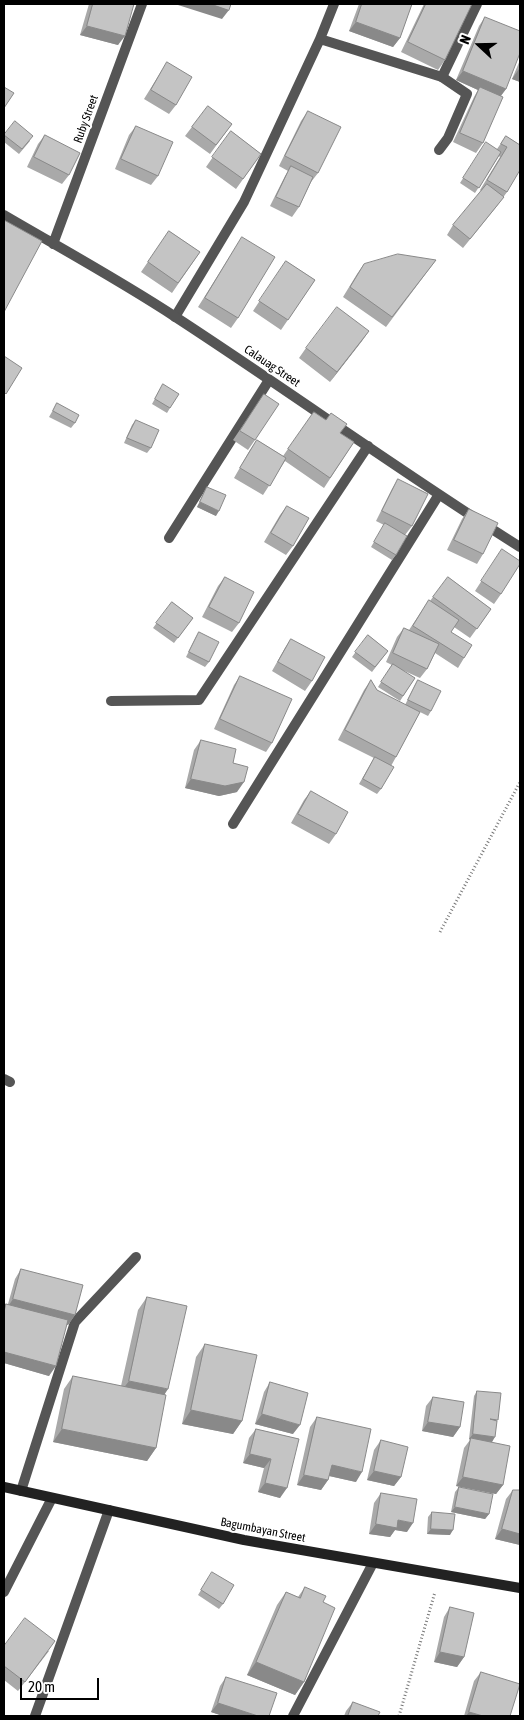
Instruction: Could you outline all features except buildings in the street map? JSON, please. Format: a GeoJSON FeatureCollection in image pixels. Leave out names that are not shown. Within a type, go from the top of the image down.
{"type":"FeatureCollection","features":[{"type":"Feature","properties":{"kind":"main road","name":"Bagumbayan Street"},"geometry":{"type":"LineString","coordinates":[[4,1487],[244,1540],[520,1588]]}},
{"type":"Feature","properties":{"kind":"street","name":"Ruby Street"},"geometry":{"type":"LineString","coordinates":[[53,244],[142,4]]}},
{"type":"Feature","properties":{"kind":"street"},"geometry":{"type":"LineString","coordinates":[[176,317],[244,202],[320,39],[334,4]]}},
{"type":"Feature","properties":{"kind":"street"},"geometry":{"type":"LineString","coordinates":[[442,77],[477,4]]}},
{"type":"Feature","properties":{"kind":"street"},"geometry":{"type":"LineString","coordinates":[[320,39],[442,77],[468,94],[448,138],[439,150]]}},
{"type":"Feature","properties":{"kind":"street","name":"Calauag Street"},"geometry":{"type":"LineString","coordinates":[[4,215],[176,317],[368,446],[438,496],[520,547]]}},
{"type":"Feature","properties":{"kind":"street"},"geometry":{"type":"LineString","coordinates":[[169,538],[270,380]]}},
{"type":"Feature","properties":{"kind":"street"},"geometry":{"type":"LineString","coordinates":[[111,701],[199,700],[368,446]]}},
{"type":"Feature","properties":{"kind":"street"},"geometry":{"type":"LineString","coordinates":[[233,824],[438,496]]}},
{"type":"Feature","properties":{"kind":"street"},"geometry":{"type":"LineString","coordinates":[[21,1491],[75,1322],[136,1257]]}},
{"type":"Feature","properties":{"kind":"street"},"geometry":{"type":"LineString","coordinates":[[4,1592],[52,1498]]}},
{"type":"Feature","properties":{"kind":"street"},"geometry":{"type":"LineString","coordinates":[[35,1716],[108,1510]]}},
{"type":"Feature","properties":{"kind":"street"},"geometry":{"type":"LineString","coordinates":[[293,1716],[373,1563]]}},
{"type":"Feature","properties":{"kind":"path"},"geometry":{"type":"LineString","coordinates":[[440,932],[520,782]]}},
{"type":"Feature","properties":{"kind":"path"},"geometry":{"type":"LineString","coordinates":[[399,1716],[440,1575]]}}]}
